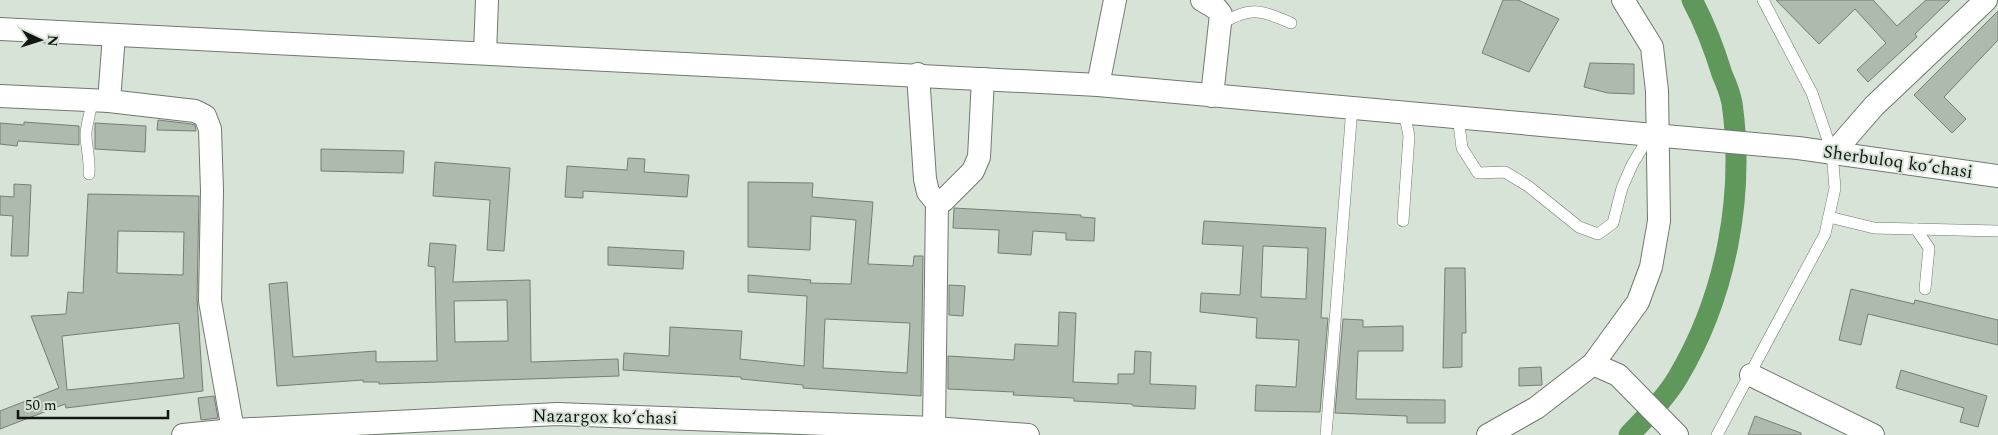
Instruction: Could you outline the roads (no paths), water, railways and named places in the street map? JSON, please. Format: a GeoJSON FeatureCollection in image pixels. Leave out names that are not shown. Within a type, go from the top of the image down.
{"type":"FeatureCollection","features":[{"type":"Feature","properties":{"kind":"street"},"geometry":{"type":"LineString","coordinates":[[485,53],[487,0]]}},
{"type":"Feature","properties":{"kind":"street"},"geometry":{"type":"LineString","coordinates":[[1098,85],[1115,0]]}},
{"type":"Feature","properties":{"kind":"street"},"geometry":{"type":"LineString","coordinates":[[1202,0],[1217,9],[1221,14],[1212,96]]}},
{"type":"Feature","properties":{"kind":"street"},"geometry":{"type":"LineString","coordinates":[[1488,435],[1536,408],[1593,364],[1638,302],[1651,268],[1659,221],[1655,134],[1657,91],[1652,46],[1623,0]]}},
{"type":"Feature","properties":{"kind":"street"},"geometry":{"type":"LineString","coordinates":[[1833,152],[1874,106],[1986,0]]}},
{"type":"Feature","properties":{"kind":"street","name":"Sherbuloq koʻchasi"},"geometry":{"type":"LineString","coordinates":[[0,29],[918,74],[1098,85],[1798,148],[1998,176]]}},
{"type":"Feature","properties":{"kind":"street"},"geometry":{"type":"LineString","coordinates":[[100,101],[114,35]]}},
{"type":"Feature","properties":{"kind":"street"},"geometry":{"type":"LineString","coordinates":[[918,74],[925,179],[928,192],[937,203],[934,428]]}},
{"type":"Feature","properties":{"kind":"street"},"geometry":{"type":"LineString","coordinates":[[937,203],[942,201],[973,171],[979,157],[983,79]]}},
{"type":"Feature","properties":{"kind":"street"},"geometry":{"type":"LineString","coordinates":[[0,96],[100,101],[195,111],[205,116],[210,129],[212,191],[210,301],[233,430]]}},
{"type":"Feature","properties":{"kind":"street"},"geometry":{"type":"LineString","coordinates":[[1593,364],[1618,374],[1678,435]]}},
{"type":"Feature","properties":{"kind":"street"},"geometry":{"type":"LineString","coordinates":[[1751,375],[1873,435]]}},
{"type":"Feature","properties":{"kind":"street","name":"Nazargox koʻchasi"},"geometry":{"type":"LineString","coordinates":[[183,435],[233,430],[557,414],[934,428],[1028,435]]}},
{"type":"Feature","properties":{"kind":"lane"},"geometry":{"type":"LineString","coordinates":[[1717,435],[1751,375],[1825,234],[1835,188],[1833,152],[1812,93],[1763,0]]}},
{"type":"Feature","properties":{"kind":"lane"},"geometry":{"type":"LineString","coordinates":[[1221,24],[1244,11],[1262,11],[1291,23]]}},
{"type":"Feature","properties":{"kind":"lane"},"geometry":{"type":"LineString","coordinates":[[89,174],[90,157],[86,135],[91,116],[100,101]]}},
{"type":"Feature","properties":{"kind":"lane"},"geometry":{"type":"LineString","coordinates":[[1326,435],[1352,108]]}},
{"type":"Feature","properties":{"kind":"lane"},"geometry":{"type":"LineString","coordinates":[[1403,221],[1408,136],[1404,112]]}},
{"type":"Feature","properties":{"kind":"lane"},"geometry":{"type":"LineString","coordinates":[[1458,116],[1462,148],[1478,173],[1505,172],[1528,186],[1579,227],[1598,234],[1613,223],[1625,181],[1655,134]]}},
{"type":"Feature","properties":{"kind":"lane"},"geometry":{"type":"LineString","coordinates":[[1829,217],[1874,228],[1998,231]]}},
{"type":"Feature","properties":{"kind":"lane"},"geometry":{"type":"LineString","coordinates":[[1916,230],[1929,248],[1925,289]]}},
{"type":"Feature","properties":{"kind":"waterway"},"geometry":{"type":"LineString","coordinates":[[1629,435],[1667,393],[1695,346],[1709,313],[1728,245],[1736,174],[1732,103],[1709,36],[1692,0]]}}]}
